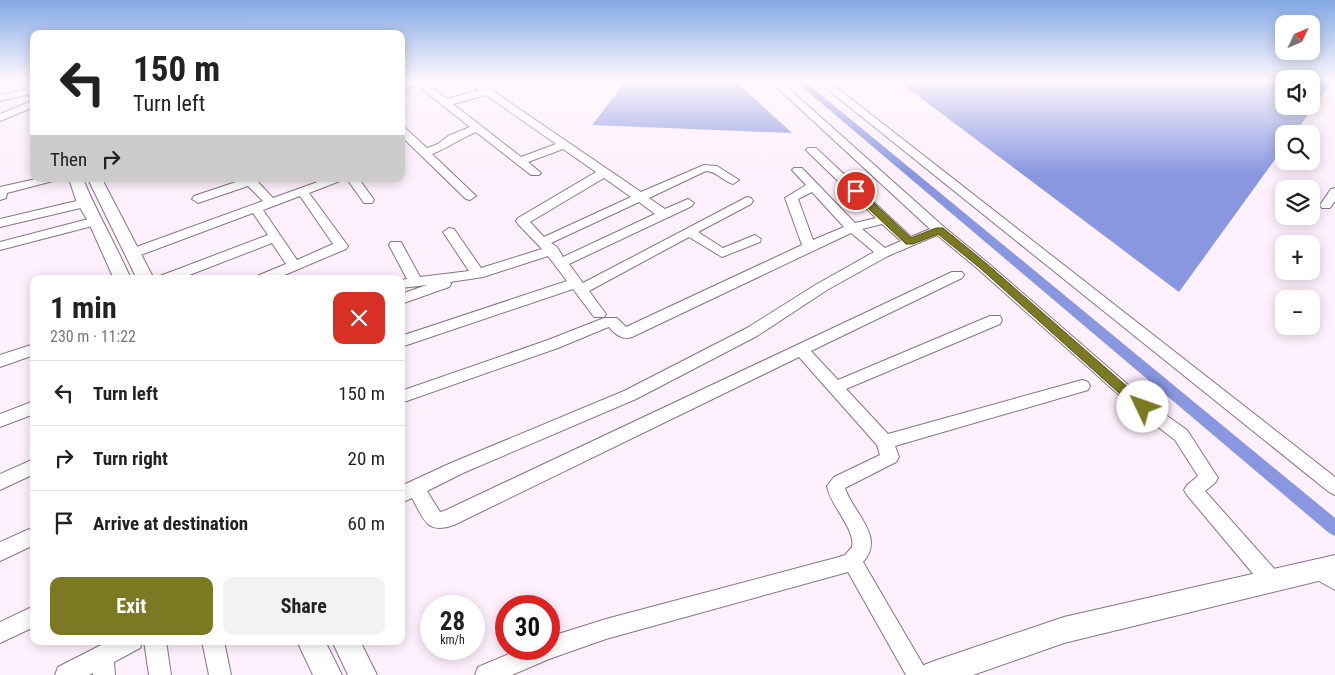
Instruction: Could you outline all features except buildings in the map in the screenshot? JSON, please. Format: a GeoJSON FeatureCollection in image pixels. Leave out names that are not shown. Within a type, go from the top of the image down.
{"type":"FeatureCollection","features":[{"type":"Feature","properties":{"kind":"street"},"geometry":{"type":"LineString","coordinates":[[457,112],[535,173]]}},
{"type":"Feature","properties":{"kind":"street"},"geometry":{"type":"LineString","coordinates":[[518,112],[664,214]]}},
{"type":"Feature","properties":{"kind":"street"},"geometry":{"type":"LineString","coordinates":[[809,112],[939,230],[983,266],[1143,407],[1181,435],[1209,478],[1193,490],[1272,581]]}},
{"type":"Feature","properties":{"kind":"street"},"geometry":{"type":"LineString","coordinates":[[861,112],[1335,487]]}},
{"type":"Feature","properties":{"kind":"street"},"geometry":{"type":"LineString","coordinates":[[425,152],[442,146],[450,138],[478,128]]}},
{"type":"Feature","properties":{"kind":"street"},"geometry":{"type":"LineString","coordinates":[[405,134],[470,196]]}},
{"type":"Feature","properties":{"kind":"street"},"geometry":{"type":"LineString","coordinates":[[521,161],[564,145]]}},
{"type":"Feature","properties":{"kind":"street"},"geometry":{"type":"LineString","coordinates":[[812,150],[909,242]]}},
{"type":"Feature","properties":{"kind":"street"},"geometry":{"type":"LineString","coordinates":[[405,298],[473,275],[547,246],[640,198],[706,167],[712,168],[733,180]]}},
{"type":"Feature","properties":{"kind":"street"},"geometry":{"type":"LineString","coordinates":[[798,170],[852,228],[883,253]]}},
{"type":"Feature","properties":{"kind":"street"},"geometry":{"type":"LineString","coordinates":[[599,314],[561,263],[522,220],[604,172]]}},
{"type":"Feature","properties":{"kind":"street"},"geometry":{"type":"LineString","coordinates":[[0,196],[2,195],[0,191],[37,182]]}},
{"type":"Feature","properties":{"kind":"street"},"geometry":{"type":"LineString","coordinates":[[77,182],[85,203],[96,221],[121,275]]}},
{"type":"Feature","properties":{"kind":"street"},"geometry":{"type":"LineString","coordinates":[[97,182],[144,275]]}},
{"type":"Feature","properties":{"kind":"street"},"geometry":{"type":"LineString","coordinates":[[198,199],[247,182]]}},
{"type":"Feature","properties":{"kind":"street"},"geometry":{"type":"LineString","coordinates":[[255,182],[271,202]]}},
{"type":"Feature","properties":{"kind":"street"},"geometry":{"type":"LineString","coordinates":[[133,254],[328,182]]}},
{"type":"Feature","properties":{"kind":"street"},"geometry":{"type":"LineString","coordinates":[[355,182],[368,200]]}},
{"type":"Feature","properties":{"kind":"street"},"geometry":{"type":"LineString","coordinates":[[809,247],[791,198],[813,186]]}},
{"type":"Feature","properties":{"kind":"street"},"geometry":{"type":"LineString","coordinates":[[272,275],[341,245],[302,191]]}},
{"type":"Feature","properties":{"kind":"street"},"geometry":{"type":"LineString","coordinates":[[1326,206],[1335,192]]}},
{"type":"Feature","properties":{"kind":"street"},"geometry":{"type":"LineString","coordinates":[[405,341],[579,286],[747,201]]}},
{"type":"Feature","properties":{"kind":"street"},"geometry":{"type":"LineString","coordinates":[[0,223],[85,203]]}},
{"type":"Feature","properties":{"kind":"street"},"geometry":{"type":"LineString","coordinates":[[561,263],[688,203]]}},
{"type":"Feature","properties":{"kind":"street"},"geometry":{"type":"LineString","coordinates":[[256,208],[294,266]]}},
{"type":"Feature","properties":{"kind":"street"},"geometry":{"type":"LineString","coordinates":[[405,396],[553,344],[604,323],[612,322],[622,332],[627,333],[852,228],[885,219]]}},
{"type":"Feature","properties":{"kind":"street"},"geometry":{"type":"LineString","coordinates":[[0,246],[96,221]]}},
{"type":"Feature","properties":{"kind":"street"},"geometry":{"type":"LineString","coordinates":[[405,494],[457,468],[630,395],[752,332],[822,287],[883,253],[939,230]]}},
{"type":"Feature","properties":{"kind":"street"},"geometry":{"type":"LineString","coordinates":[[449,232],[473,275]]}},
{"type":"Feature","properties":{"kind":"street"},"geometry":{"type":"LineString","coordinates":[[689,232],[722,253],[755,239]]}},
{"type":"Feature","properties":{"kind":"street"},"geometry":{"type":"LineString","coordinates":[[175,275],[275,237]]}},
{"type":"Feature","properties":{"kind":"street"},"geometry":{"type":"LineString","coordinates":[[396,245],[416,282]]}},
{"type":"Feature","properties":{"kind":"street"},"geometry":{"type":"LineString","coordinates":[[405,283],[473,275]]}},
{"type":"Feature","properties":{"kind":"street"},"geometry":{"type":"LineString","coordinates":[[416,488],[434,519],[442,521],[957,275]]}},
{"type":"Feature","properties":{"kind":"street"},"geometry":{"type":"LineString","coordinates":[[836,387],[994,320]]}},
{"type":"Feature","properties":{"kind":"street"},"geometry":{"type":"LineString","coordinates":[[0,361],[30,350]]}},
{"type":"Feature","properties":{"kind":"street"},"geometry":{"type":"LineString","coordinates":[[560,643],[840,566],[852,561],[862,551],[863,539],[837,492],[836,486],[840,482],[888,459],[890,454],[885,442],[801,350]]}},
{"type":"Feature","properties":{"kind":"street"},"geometry":{"type":"LineString","coordinates":[[885,442],[1082,386]]}},
{"type":"Feature","properties":{"kind":"street"},"geometry":{"type":"LineString","coordinates":[[0,422],[30,409]]}},
{"type":"Feature","properties":{"kind":"street"},"geometry":{"type":"LineString","coordinates":[[0,482],[30,468]]}},
{"type":"Feature","properties":{"kind":"street"},"geometry":{"type":"LineString","coordinates":[[0,552],[30,537]]}},
{"type":"Feature","properties":{"kind":"street"},"geometry":{"type":"LineString","coordinates":[[852,561],[918,675]]}},
{"type":"Feature","properties":{"kind":"street"},"geometry":{"type":"LineString","coordinates":[[934,675],[1064,630],[1272,581],[1330,571]]}},
{"type":"Feature","properties":{"kind":"street"},"geometry":{"type":"LineString","coordinates":[[0,633],[30,618]]}},
{"type":"Feature","properties":{"kind":"street"},"geometry":{"type":"LineString","coordinates":[[66,675],[104,666],[128,645]]}},
{"type":"Feature","properties":{"kind":"street"},"geometry":{"type":"LineString","coordinates":[[156,645],[160,675]]}},
{"type":"Feature","properties":{"kind":"street"},"geometry":{"type":"LineString","coordinates":[[214,645],[220,675]]}},
{"type":"Feature","properties":{"kind":"street"},"geometry":{"type":"LineString","coordinates":[[312,645],[328,675]]}},
{"type":"Feature","properties":{"kind":"street"},"geometry":{"type":"LineString","coordinates":[[348,645],[363,675]]}},
{"type":"Feature","properties":{"kind":"street"},"geometry":{"type":"LineString","coordinates":[[486,675],[520,660]]}},
{"type":"Feature","properties":{"kind":"water"},"geometry":{"type":"Polygon","coordinates":[[[602,112],[768,112],[792,133],[592,125],[602,112]]]}},
{"type":"Feature","properties":{"kind":"water"},"geometry":{"type":"Polygon","coordinates":[[[939,112],[1275,112],[1275,115],[1308,115],[1300,125],[1275,125],[1275,159],[1179,292],[939,112]]]}},
{"type":"Feature","properties":{"kind":"waterway"},"geometry":{"type":"LineString","coordinates":[[836,112],[1335,528]]}},
{"type":"Feature","properties":{"kind":"route"},"geometry":{"type":"LineString","coordinates":[[856,191],[909,242],[939,230],[983,266],[1143,407]]}}]}
